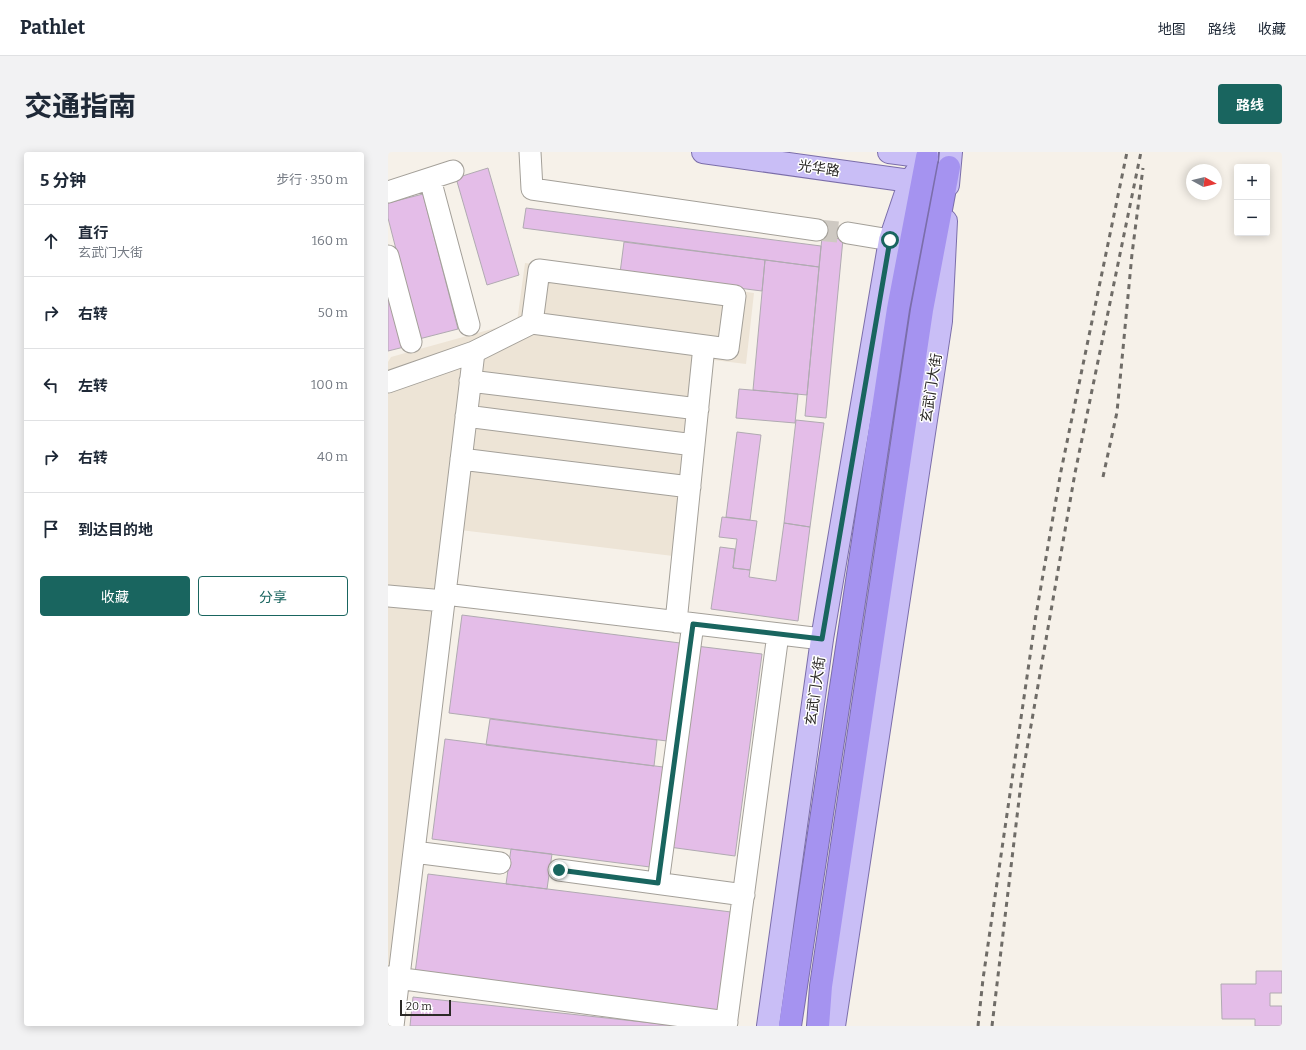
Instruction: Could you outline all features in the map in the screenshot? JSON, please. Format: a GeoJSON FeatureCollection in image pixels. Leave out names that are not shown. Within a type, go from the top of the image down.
{"type":"FeatureCollection","features":[{"type":"Feature","properties":{"kind":"highway"},"geometry":{"type":"LineString","coordinates":[[790,1026],[898,309],[927,154]]}},
{"type":"Feature","properties":{"kind":"highway"},"geometry":{"type":"LineString","coordinates":[[818,1026],[821,986],[922,310],[950,160]]}},
{"type":"Feature","properties":{"kind":"main road","name":"光华路"},"geometry":{"type":"LineString","coordinates":[[703,152],[910,181]]}},
{"type":"Feature","properties":{"kind":"main road"},"geometry":{"type":"LineString","coordinates":[[889,152],[927,154]]}},
{"type":"Feature","properties":{"kind":"main road","name":"玄武门大街"},"geometry":{"type":"LineString","coordinates":[[768,1026],[822,639],[890,240],[910,181],[927,154]]}},
{"type":"Feature","properties":{"kind":"main road","name":"玄武门大街"},"geometry":{"type":"LineString","coordinates":[[834,1026],[941,321],[950,160]]}},
{"type":"Feature","properties":{"kind":"lane"},"geometry":{"type":"LineString","coordinates":[[530,152],[532,189],[817,230]]}},
{"type":"Feature","properties":{"kind":"lane"},"geometry":{"type":"LineString","coordinates":[[388,192],[453,171]]}},
{"type":"Feature","properties":{"kind":"lane"},"geometry":{"type":"LineString","coordinates":[[430,179],[469,325]]}},
{"type":"Feature","properties":{"kind":"lane"},"geometry":{"type":"LineString","coordinates":[[848,234],[890,240]]}},
{"type":"Feature","properties":{"kind":"lane"},"geometry":{"type":"LineString","coordinates":[[388,256],[411,342]]}},
{"type":"Feature","properties":{"kind":"lane"},"geometry":{"type":"LineString","coordinates":[[388,382],[474,352],[532,323],[728,349],[735,296],[539,270],[532,323]]}},
{"type":"Feature","properties":{"kind":"lane"},"geometry":{"type":"LineString","coordinates":[[658,883],[685,623],[690,487],[704,346]]}},
{"type":"Feature","properties":{"kind":"lane"},"geometry":{"type":"LineString","coordinates":[[393,1026],[393,978],[414,852],[474,352]]}},
{"type":"Feature","properties":{"kind":"lane"},"geometry":{"type":"LineString","coordinates":[[470,381],[698,409]]}},
{"type":"Feature","properties":{"kind":"lane"},"geometry":{"type":"LineString","coordinates":[[466,416],[694,445]]}},
{"type":"Feature","properties":{"kind":"lane"},"geometry":{"type":"LineString","coordinates":[[461,459],[690,487]]}},
{"type":"Feature","properties":{"kind":"lane"},"geometry":{"type":"LineString","coordinates":[[388,596],[444,597],[822,639]]}},
{"type":"Feature","properties":{"kind":"lane"},"geometry":{"type":"LineString","coordinates":[[393,978],[727,1024],[778,634]]}},
{"type":"Feature","properties":{"kind":"lane"},"geometry":{"type":"LineString","coordinates":[[414,852],[500,863]]}},
{"type":"Feature","properties":{"kind":"lane"},"geometry":{"type":"LineString","coordinates":[[559,870],[744,895]]}},
{"type":"Feature","properties":{"kind":"shaded area"},"geometry":{"type":"Polygon","coordinates":[[[525,263],[754,293],[746,364],[697,358],[673,556],[460,530],[388,1026],[388,362],[391,357],[517,322],[525,263]]]}},
{"type":"Feature","properties":{"kind":"building"},"geometry":{"type":"Polygon","coordinates":[[[488,168],[519,275],[487,285],[456,178],[488,168]]]}},
{"type":"Feature","properties":{"kind":"building"},"geometry":{"type":"Polygon","coordinates":[[[423,194],[458,329],[419,339],[388,218],[388,203],[423,194]]]}},
{"type":"Feature","properties":{"kind":"building"},"geometry":{"type":"Polygon","coordinates":[[[526,208],[821,246],[819,267],[523,228],[526,208]]]}},
{"type":"Feature","properties":{"kind":"building"},"geometry":{"type":"Polygon","coordinates":[[[822,237],[843,239],[826,418],[805,416],[822,237]]]}},
{"type":"Feature","properties":{"kind":"building"},"geometry":{"type":"Polygon","coordinates":[[[624,242],[765,260],[762,291],[620,273],[624,242]]]}},
{"type":"Feature","properties":{"kind":"building"},"geometry":{"type":"Polygon","coordinates":[[[765,260],[819,267],[807,395],[753,390],[765,260]]]}},
{"type":"Feature","properties":{"kind":"building"},"geometry":{"type":"Polygon","coordinates":[[[388,289],[404,347],[388,351],[388,289]]]}},
{"type":"Feature","properties":{"kind":"building"},"geometry":{"type":"Polygon","coordinates":[[[739,389],[798,394],[795,423],[736,418],[739,389]]]}},
{"type":"Feature","properties":{"kind":"building"},"geometry":{"type":"Polygon","coordinates":[[[796,420],[824,423],[810,527],[784,523],[796,420]]]}},
{"type":"Feature","properties":{"kind":"building"},"geometry":{"type":"Polygon","coordinates":[[[737,432],[761,435],[750,520],[726,517],[737,432]]]}},
{"type":"Feature","properties":{"kind":"building"},"geometry":{"type":"Polygon","coordinates":[[[722,517],[757,521],[750,570],[733,568],[737,539],[719,537],[722,517]]]}},
{"type":"Feature","properties":{"kind":"building"},"geometry":{"type":"Polygon","coordinates":[[[784,523],[810,527],[798,621],[711,609],[720,547],[735,549],[733,568],[750,570],[749,577],[776,581],[784,523]]]}},
{"type":"Feature","properties":{"kind":"building"},"geometry":{"type":"Polygon","coordinates":[[[462,615],[680,643],[667,741],[449,713],[462,615]]]}},
{"type":"Feature","properties":{"kind":"building"},"geometry":{"type":"Polygon","coordinates":[[[696,646],[762,654],[735,856],[669,847],[696,646]]]}},
{"type":"Feature","properties":{"kind":"building"},"geometry":{"type":"Polygon","coordinates":[[[490,719],[657,740],[654,766],[486,745],[490,719]]]}},
{"type":"Feature","properties":{"kind":"building"},"geometry":{"type":"Polygon","coordinates":[[[445,739],[663,767],[650,867],[432,839],[445,739]]]}},
{"type":"Feature","properties":{"kind":"building"},"geometry":{"type":"Polygon","coordinates":[[[511,849],[552,854],[547,889],[506,884],[511,849]]]}},
{"type":"Feature","properties":{"kind":"building"},"geometry":{"type":"Polygon","coordinates":[[[428,874],[731,912],[718,1011],[415,973],[428,874]]]}},
{"type":"Feature","properties":{"kind":"building"},"geometry":{"type":"Polygon","coordinates":[[[1256,971],[1282,971],[1282,993],[1270,993],[1270,1006],[1282,1006],[1282,1026],[1255,1026],[1255,1019],[1222,1019],[1221,984],[1256,984],[1256,971]]]}},
{"type":"Feature","properties":{"kind":"building"},"geometry":{"type":"Polygon","coordinates":[[[413,997],[680,1026],[410,1026],[413,997]]]}},
{"type":"Feature","properties":{"kind":"tunnel"},"geometry":{"type":"LineString","coordinates":[[817,230],[848,233]]}},
{"type":"Feature","properties":{"kind":"railway"},"geometry":{"type":"LineString","coordinates":[[978,1026],[983,979],[1036,615],[1061,471],[1127,152]]}},
{"type":"Feature","properties":{"kind":"railway"},"geometry":{"type":"LineString","coordinates":[[992,1026],[1021,783],[1075,473],[1141,152]]}},
{"type":"Feature","properties":{"kind":"railway"},"geometry":{"type":"LineString","coordinates":[[1103,477],[1117,412],[1132,254],[1143,168]]}},
{"type":"Feature","properties":{"kind":"route"},"geometry":{"type":"LineString","coordinates":[[559,870],[658,883],[693,624],[822,639],[890,240]]}}]}
